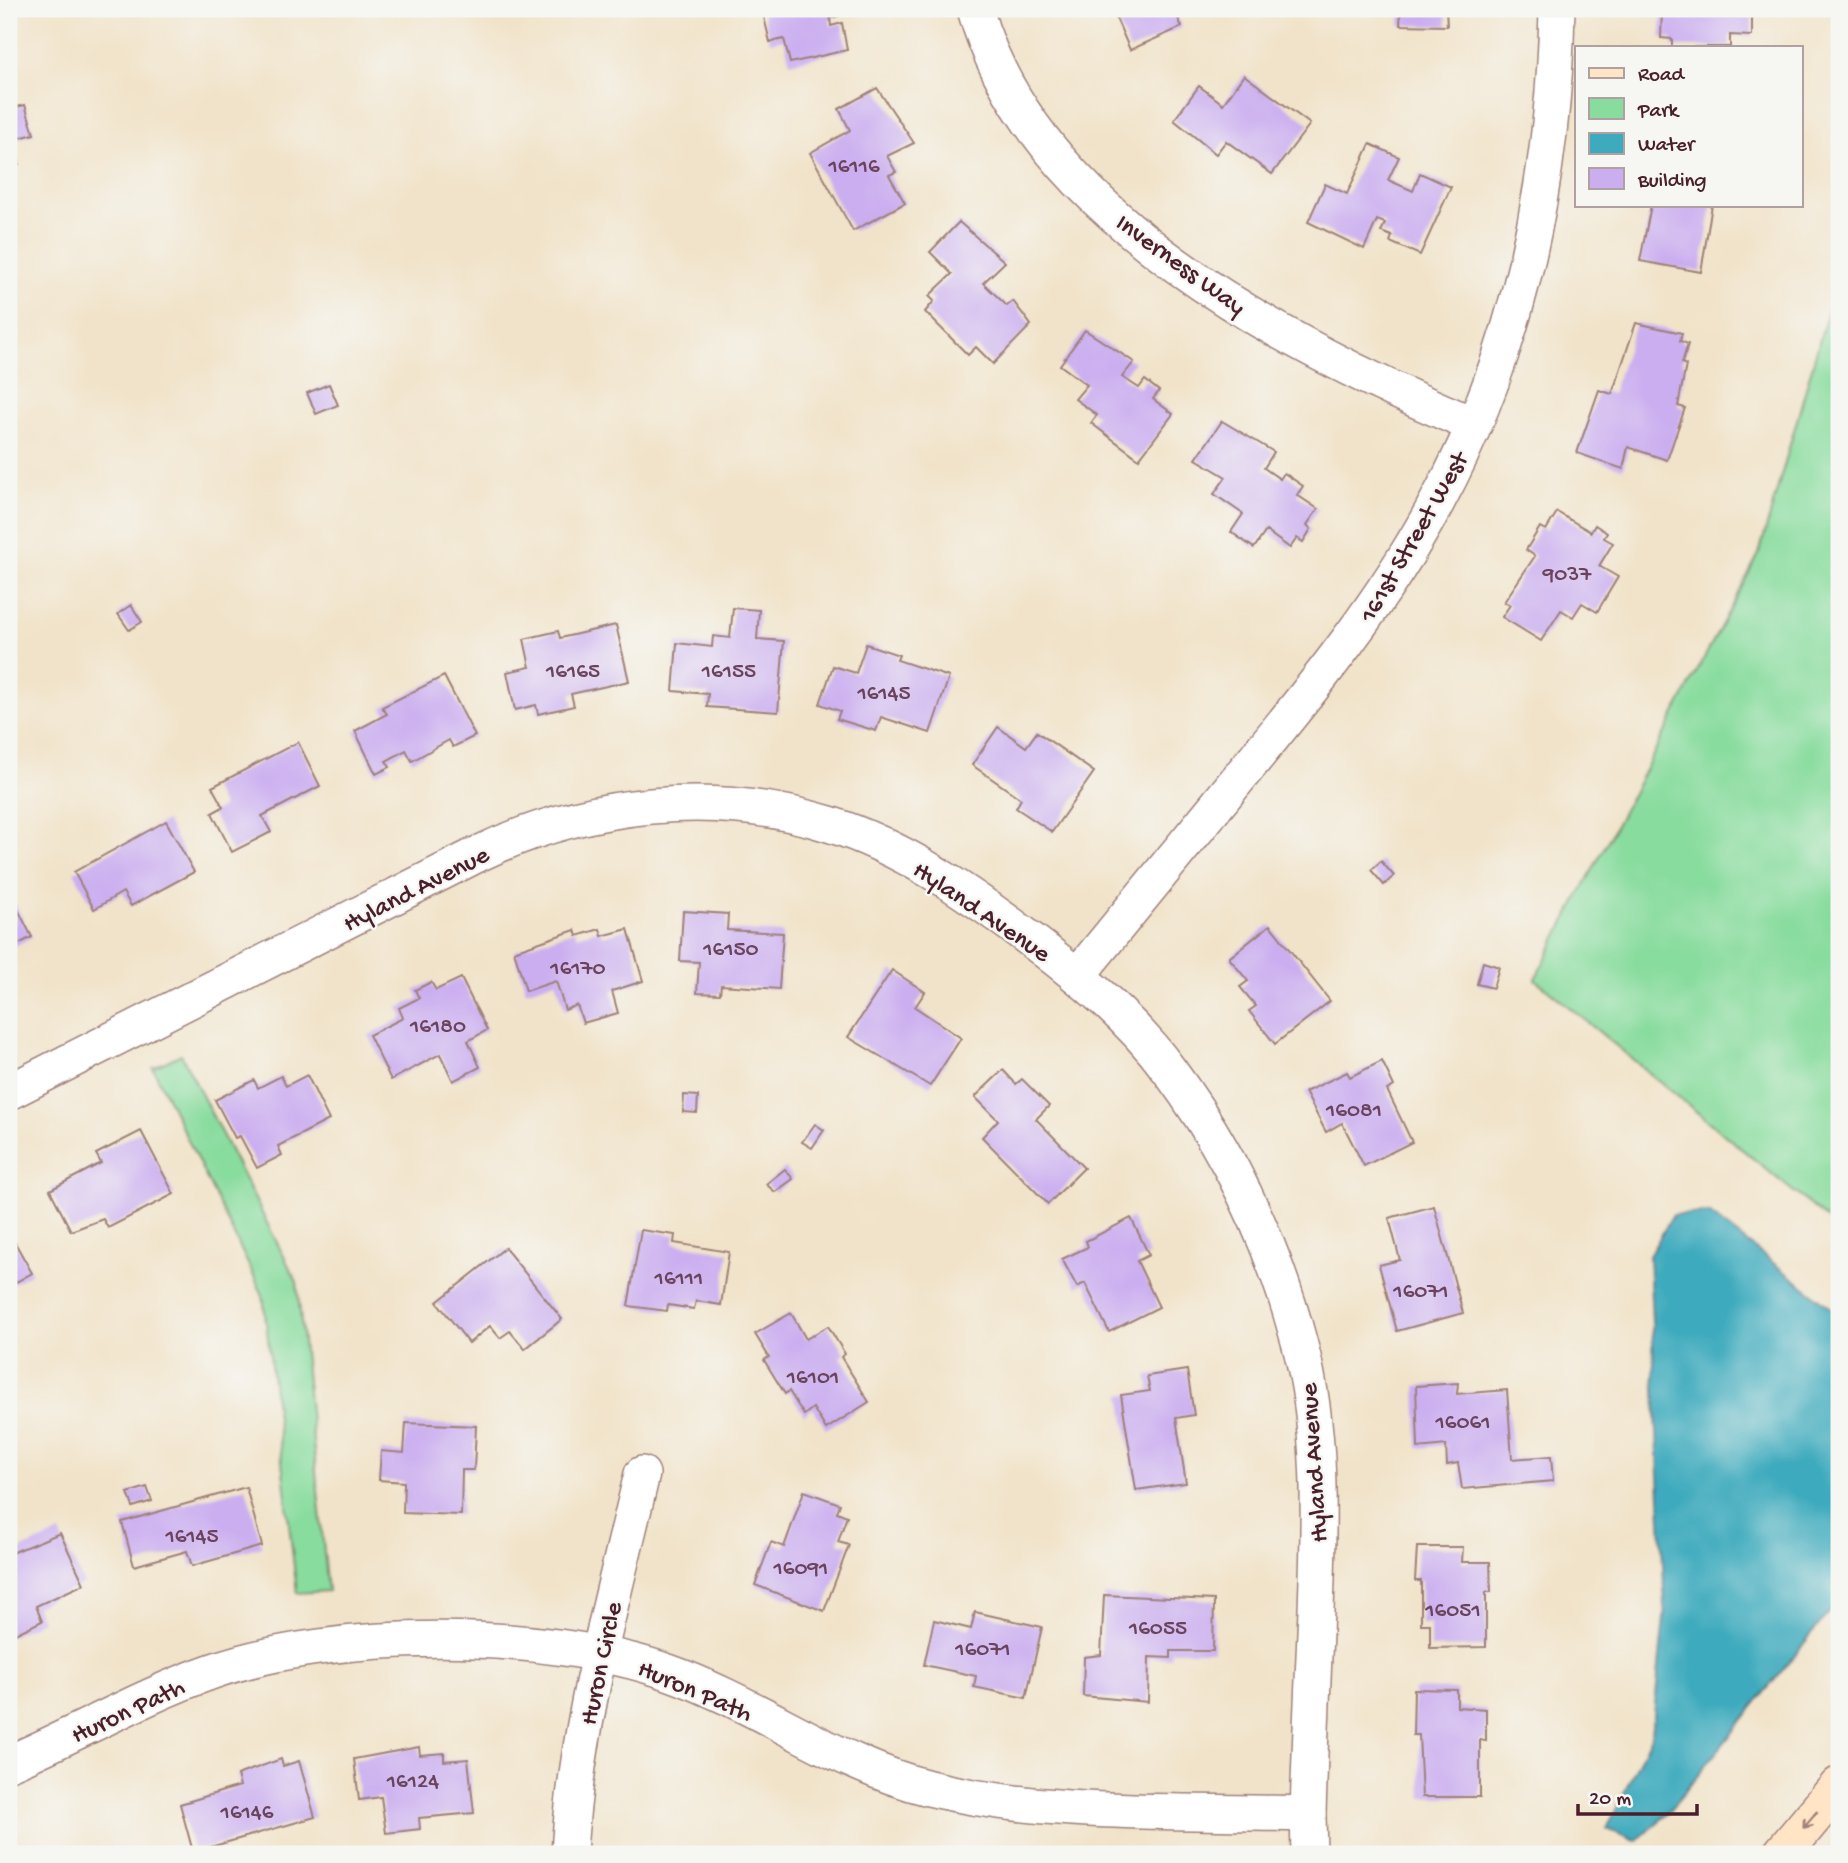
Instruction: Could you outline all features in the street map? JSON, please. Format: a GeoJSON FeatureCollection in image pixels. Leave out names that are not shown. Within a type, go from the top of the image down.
{"type":"FeatureCollection","features":[{"type":"Feature","properties":{"kind":"main road"},"geometry":{"type":"LineString","coordinates":[[1782,1854],[1839,1786]]}},
{"type":"Feature","properties":{"kind":"street","name":"Inverness Way"},"geometry":{"type":"LineString","coordinates":[[975,9],[999,72],[1017,106],[1071,176],[1130,227],[1194,276],[1264,322],[1338,365],[1474,425]]}},
{"type":"Feature","properties":{"kind":"street","name":"161st Street West"},"geometry":{"type":"LineString","coordinates":[[1077,976],[1360,627],[1438,501],[1474,425],[1507,340],[1534,231],[1552,122],[1557,9]]}},
{"type":"Feature","properties":{"kind":"street","name":"Hyland Avenue"},"geometry":{"type":"LineString","coordinates":[[9,1092],[515,837],[594,815],[675,804],[755,808],[832,825],[905,856],[972,896],[1077,976],[1142,1037],[1168,1068],[1213,1134],[1267,1244],[1300,1344],[1313,1414],[1320,1516],[1307,1814],[1309,1854]]}},
{"type":"Feature","properties":{"kind":"street","name":"Huron Circle"},"geometry":{"type":"LineString","coordinates":[[569,1854],[578,1762],[600,1653],[642,1474]]}},
{"type":"Feature","properties":{"kind":"street","name":"Huron Path"},"geometry":{"type":"LineString","coordinates":[[9,1763],[170,1687],[268,1654],[425,1640],[483,1640],[600,1653],[673,1674],[846,1759],[890,1777],[966,1797],[1091,1807],[1307,1814]]}},
{"type":"Feature","properties":{"kind":"green space"},"geometry":{"type":"Polygon","coordinates":[[[1839,272],[1839,1229],[1535,979],[1759,554],[1839,272]]]}},
{"type":"Feature","properties":{"kind":"green space"},"geometry":{"type":"Polygon","coordinates":[[[181,1054],[297,1282],[328,1591],[297,1593],[263,1295],[153,1068],[181,1054]]]}},
{"type":"Feature","properties":{"kind":"water"},"geometry":{"type":"Polygon","coordinates":[[[1709,1213],[1839,1314],[1839,1600],[1666,1815],[1636,1841],[1607,1829],[1652,1734],[1665,1608],[1649,1256],[1673,1215],[1709,1213]]]}},
{"type":"Feature","properties":{"kind":"building"},"geometry":{"type":"Polygon","coordinates":[[[762,9],[837,9],[838,16],[830,18],[831,26],[842,23],[847,50],[790,63],[784,39],[770,42],[762,9]]]}},
{"type":"Feature","properties":{"kind":"building"},"geometry":{"type":"Polygon","coordinates":[[[1112,9],[1174,9],[1182,27],[1130,50],[1112,9]]]}},
{"type":"Feature","properties":{"kind":"building"},"geometry":{"type":"Polygon","coordinates":[[[1401,9],[1446,9],[1447,26],[1400,25],[1401,9]]]}},
{"type":"Feature","properties":{"kind":"building"},"geometry":{"type":"Polygon","coordinates":[[[1730,9],[1730,14],[1752,15],[1752,36],[1730,35],[1730,46],[1672,46],[1672,39],[1661,38],[1662,10],[1730,9]]]}},
{"type":"Feature","properties":{"kind":"building"},"geometry":{"type":"Polygon","coordinates":[[[1244,75],[1310,124],[1272,174],[1226,141],[1216,154],[1174,120],[1199,86],[1223,104],[1244,75]]]}},
{"type":"Feature","properties":{"kind":"building"},"geometry":{"type":"Polygon","coordinates":[[[877,88],[914,143],[887,156],[896,172],[889,175],[905,203],[853,231],[810,153],[850,130],[839,109],[877,88]]]}},
{"type":"Feature","properties":{"kind":"building"},"geometry":{"type":"Polygon","coordinates":[[[25,105],[34,134],[12,140],[19,164],[9,167],[9,109],[25,105]]]}},
{"type":"Feature","properties":{"kind":"building"},"geometry":{"type":"Polygon","coordinates":[[[1370,144],[1399,157],[1388,180],[1413,191],[1420,173],[1451,187],[1420,255],[1390,242],[1392,236],[1381,232],[1385,223],[1377,220],[1364,249],[1308,222],[1325,184],[1347,194],[1370,144]]]}},
{"type":"Feature","properties":{"kind":"building"},"geometry":{"type":"Polygon","coordinates":[[[1651,206],[1712,206],[1701,272],[1640,261],[1651,206]]]}},
{"type":"Feature","properties":{"kind":"building"},"geometry":{"type":"Polygon","coordinates":[[[959,222],[1005,262],[983,283],[1007,306],[1013,301],[1031,325],[993,364],[976,347],[968,355],[925,312],[934,301],[929,296],[952,274],[930,252],[959,222]]]}},
{"type":"Feature","properties":{"kind":"building"},"geometry":{"type":"Polygon","coordinates":[[[1636,323],[1682,333],[1680,341],[1688,344],[1682,363],[1686,365],[1678,406],[1685,408],[1667,460],[1628,447],[1623,469],[1577,453],[1599,390],[1612,394],[1636,323]]]}},
{"type":"Feature","properties":{"kind":"building"},"geometry":{"type":"Polygon","coordinates":[[[1085,330],[1134,362],[1122,377],[1139,388],[1145,380],[1159,391],[1153,399],[1173,414],[1139,459],[1091,423],[1097,415],[1075,399],[1087,385],[1060,365],[1085,330]]]}},
{"type":"Feature","properties":{"kind":"building"},"geometry":{"type":"Polygon","coordinates":[[[329,384],[338,405],[316,414],[307,393],[329,384]]]}},
{"type":"Feature","properties":{"kind":"building"},"geometry":{"type":"Polygon","coordinates":[[[1222,421],[1274,452],[1264,468],[1280,479],[1284,473],[1303,486],[1297,495],[1318,509],[1307,525],[1311,529],[1303,542],[1297,538],[1290,548],[1266,531],[1254,548],[1231,532],[1243,514],[1214,494],[1226,477],[1196,459],[1222,421]]]}},
{"type":"Feature","properties":{"kind":"building"},"geometry":{"type":"Polygon","coordinates":[[[1557,512],[1591,532],[1595,525],[1607,533],[1604,538],[1613,543],[1599,566],[1618,577],[1597,612],[1582,603],[1573,617],[1561,610],[1541,641],[1502,617],[1510,605],[1504,602],[1535,556],[1526,550],[1540,527],[1546,530],[1557,512]]]}},
{"type":"Feature","properties":{"kind":"building"},"geometry":{"type":"Polygon","coordinates":[[[131,605],[142,622],[129,630],[118,614],[131,605]]]}},
{"type":"Feature","properties":{"kind":"building"},"geometry":{"type":"Polygon","coordinates":[[[733,608],[759,610],[757,639],[784,641],[778,712],[707,707],[708,694],[673,691],[677,643],[712,647],[713,636],[730,638],[733,608]]]}},
{"type":"Feature","properties":{"kind":"building"},"geometry":{"type":"Polygon","coordinates":[[[616,625],[629,681],[571,694],[574,706],[538,714],[536,705],[515,710],[507,672],[530,667],[524,639],[558,631],[560,638],[616,625]]]}},
{"type":"Feature","properties":{"kind":"building"},"geometry":{"type":"Polygon","coordinates":[[[866,644],[899,655],[897,660],[949,677],[930,733],[881,717],[876,731],[837,719],[840,711],[820,704],[833,666],[856,673],[866,644]]]}},
{"type":"Feature","properties":{"kind":"building"},"geometry":{"type":"Polygon","coordinates":[[[444,676],[475,736],[453,747],[449,740],[412,761],[406,750],[386,761],[390,767],[376,774],[355,731],[387,714],[382,707],[444,676]]]}},
{"type":"Feature","properties":{"kind":"building"},"geometry":{"type":"Polygon","coordinates":[[[998,727],[1026,747],[1037,732],[1094,772],[1052,832],[1016,808],[1021,799],[972,765],[998,727]]]}},
{"type":"Feature","properties":{"kind":"building"},"geometry":{"type":"Polygon","coordinates":[[[298,742],[320,786],[262,816],[271,832],[232,852],[212,813],[223,807],[212,787],[298,742]]]}},
{"type":"Feature","properties":{"kind":"building"},"geometry":{"type":"Polygon","coordinates":[[[166,821],[194,872],[131,906],[123,892],[94,909],[74,872],[166,821]]]}},
{"type":"Feature","properties":{"kind":"building"},"geometry":{"type":"Polygon","coordinates":[[[1381,861],[1394,876],[1384,885],[1371,870],[1381,861]]]}},
{"type":"Feature","properties":{"kind":"building"},"geometry":{"type":"Polygon","coordinates":[[[9,892],[32,937],[9,949],[9,892]]]}},
{"type":"Feature","properties":{"kind":"building"},"geometry":{"type":"Polygon","coordinates":[[[683,911],[728,914],[727,930],[783,933],[779,989],[721,985],[720,994],[697,993],[699,962],[680,961],[683,911]]]}},
{"type":"Feature","properties":{"kind":"building"},"geometry":{"type":"Polygon","coordinates":[[[1270,925],[1330,1001],[1275,1044],[1249,1011],[1256,1006],[1240,987],[1248,981],[1229,958],[1270,925]]]}},
{"type":"Feature","properties":{"kind":"building"},"geometry":{"type":"Polygon","coordinates":[[[600,929],[602,936],[628,929],[643,981],[612,991],[618,1013],[583,1023],[577,1005],[565,1010],[556,981],[526,991],[514,951],[575,930],[577,936],[600,929]]]}},
{"type":"Feature","properties":{"kind":"building"},"geometry":{"type":"Polygon","coordinates":[[[1483,962],[1499,967],[1493,988],[1477,984],[1483,962]]]}},
{"type":"Feature","properties":{"kind":"building"},"geometry":{"type":"Polygon","coordinates":[[[892,970],[925,992],[915,1007],[961,1038],[930,1086],[848,1037],[892,970]]]}},
{"type":"Feature","properties":{"kind":"building"},"geometry":{"type":"Polygon","coordinates":[[[461,978],[487,1030],[468,1041],[480,1067],[453,1081],[440,1054],[391,1080],[369,1035],[403,1018],[399,1008],[419,998],[415,990],[431,982],[436,990],[461,978]]]}},
{"type":"Feature","properties":{"kind":"building"},"geometry":{"type":"Polygon","coordinates":[[[1382,1061],[1394,1086],[1387,1090],[1412,1142],[1364,1166],[1342,1123],[1326,1132],[1305,1092],[1347,1072],[1350,1077],[1382,1061]]]}},
{"type":"Feature","properties":{"kind":"building"},"geometry":{"type":"Polygon","coordinates":[[[1003,1070],[1016,1084],[1022,1079],[1049,1106],[1036,1119],[1084,1168],[1048,1204],[982,1137],[998,1120],[975,1097],[1003,1070]]]}},
{"type":"Feature","properties":{"kind":"building"},"geometry":{"type":"Polygon","coordinates":[[[307,1075],[329,1120],[278,1146],[282,1155],[257,1168],[240,1136],[235,1138],[215,1100],[254,1080],[258,1088],[281,1076],[286,1086],[307,1075]]]}},
{"type":"Feature","properties":{"kind":"building"},"geometry":{"type":"Polygon","coordinates":[[[684,1095],[698,1096],[697,1113],[683,1112],[684,1095]]]}},
{"type":"Feature","properties":{"kind":"building"},"geometry":{"type":"Polygon","coordinates":[[[815,1124],[824,1130],[812,1148],[802,1142],[815,1124]]]}},
{"type":"Feature","properties":{"kind":"building"},"geometry":{"type":"Polygon","coordinates":[[[141,1131],[174,1194],[108,1228],[103,1219],[71,1231],[50,1190],[101,1163],[96,1154],[141,1131]]]}},
{"type":"Feature","properties":{"kind":"building"},"geometry":{"type":"Polygon","coordinates":[[[785,1169],[793,1179],[775,1192],[766,1184],[785,1169]]]}},
{"type":"Feature","properties":{"kind":"building"},"geometry":{"type":"Polygon","coordinates":[[[1434,1206],[1463,1313],[1397,1331],[1379,1265],[1400,1260],[1389,1218],[1434,1206]]]}},
{"type":"Feature","properties":{"kind":"building"},"geometry":{"type":"Polygon","coordinates":[[[1131,1218],[1149,1255],[1137,1261],[1159,1307],[1109,1332],[1085,1283],[1077,1287],[1062,1259],[1088,1247],[1086,1241],[1131,1218]]]}},
{"type":"Feature","properties":{"kind":"building"},"geometry":{"type":"Polygon","coordinates":[[[641,1230],[675,1235],[674,1243],[729,1252],[721,1305],[696,1301],[694,1309],[668,1305],[667,1311],[628,1306],[641,1230]]]}},
{"type":"Feature","properties":{"kind":"building"},"geometry":{"type":"Polygon","coordinates":[[[9,1232],[32,1273],[9,1286],[9,1232]]]}},
{"type":"Feature","properties":{"kind":"building"},"geometry":{"type":"Polygon","coordinates":[[[505,1248],[562,1319],[525,1349],[510,1331],[500,1338],[490,1326],[469,1343],[437,1302],[505,1248]]]}},
{"type":"Feature","properties":{"kind":"building"},"geometry":{"type":"Polygon","coordinates":[[[791,1313],[806,1339],[828,1326],[845,1354],[841,1357],[869,1402],[826,1429],[813,1408],[804,1415],[789,1391],[785,1394],[764,1360],[769,1357],[755,1334],[791,1313]]]}},
{"type":"Feature","properties":{"kind":"building"},"geometry":{"type":"Polygon","coordinates":[[[1187,1370],[1194,1415],[1176,1418],[1186,1483],[1136,1490],[1121,1395],[1150,1391],[1147,1376],[1187,1370]]]}},
{"type":"Feature","properties":{"kind":"building"},"geometry":{"type":"Polygon","coordinates":[[[1458,1383],[1457,1394],[1507,1390],[1512,1459],[1551,1456],[1553,1481],[1462,1489],[1458,1463],[1447,1465],[1446,1445],[1418,1448],[1416,1386],[1458,1383]]]}},
{"type":"Feature","properties":{"kind":"building"},"geometry":{"type":"Polygon","coordinates":[[[406,1423],[476,1426],[474,1470],[462,1470],[461,1515],[403,1513],[404,1482],[379,1480],[381,1451],[404,1453],[406,1423]]]}},
{"type":"Feature","properties":{"kind":"building"},"geometry":{"type":"Polygon","coordinates":[[[147,1487],[152,1501],[133,1507],[128,1493],[147,1487]]]}},
{"type":"Feature","properties":{"kind":"building"},"geometry":{"type":"Polygon","coordinates":[[[246,1487],[262,1546],[192,1566],[187,1551],[134,1566],[122,1522],[246,1487]]]}},
{"type":"Feature","properties":{"kind":"building"},"geometry":{"type":"Polygon","coordinates":[[[804,1491],[840,1504],[837,1512],[847,1516],[838,1542],[849,1545],[824,1611],[755,1585],[771,1542],[784,1547],[804,1491]]]}},
{"type":"Feature","properties":{"kind":"building"},"geometry":{"type":"Polygon","coordinates":[[[60,1533],[84,1584],[36,1606],[42,1621],[9,1637],[9,1554],[60,1533]]]}},
{"type":"Feature","properties":{"kind":"building"},"geometry":{"type":"Polygon","coordinates":[[[1417,1547],[1463,1547],[1462,1562],[1490,1562],[1491,1592],[1486,1592],[1486,1647],[1430,1648],[1430,1624],[1421,1624],[1421,1581],[1415,1581],[1417,1547]]]}},
{"type":"Feature","properties":{"kind":"building"},"geometry":{"type":"Polygon","coordinates":[[[1104,1595],[1214,1600],[1213,1651],[1171,1651],[1171,1658],[1149,1657],[1148,1702],[1083,1696],[1084,1657],[1101,1655],[1104,1595]]]}},
{"type":"Feature","properties":{"kind":"building"},"geometry":{"type":"Polygon","coordinates":[[[975,1612],[1042,1627],[1026,1698],[974,1687],[976,1676],[924,1665],[934,1620],[971,1629],[975,1612]]]}},
{"type":"Feature","properties":{"kind":"building"},"geometry":{"type":"Polygon","coordinates":[[[1414,1689],[1457,1690],[1457,1707],[1486,1709],[1486,1741],[1480,1740],[1480,1797],[1422,1797],[1419,1735],[1413,1735],[1414,1689]]]}},
{"type":"Feature","properties":{"kind":"building"},"geometry":{"type":"Polygon","coordinates":[[[419,1747],[420,1755],[444,1753],[444,1761],[468,1759],[474,1813],[419,1818],[420,1829],[386,1833],[381,1797],[359,1800],[354,1759],[419,1747]]]}},
{"type":"Feature","properties":{"kind":"building"},"geometry":{"type":"Polygon","coordinates":[[[281,1759],[283,1766],[299,1761],[315,1817],[193,1852],[180,1804],[240,1786],[237,1775],[281,1759]]]}}]}
